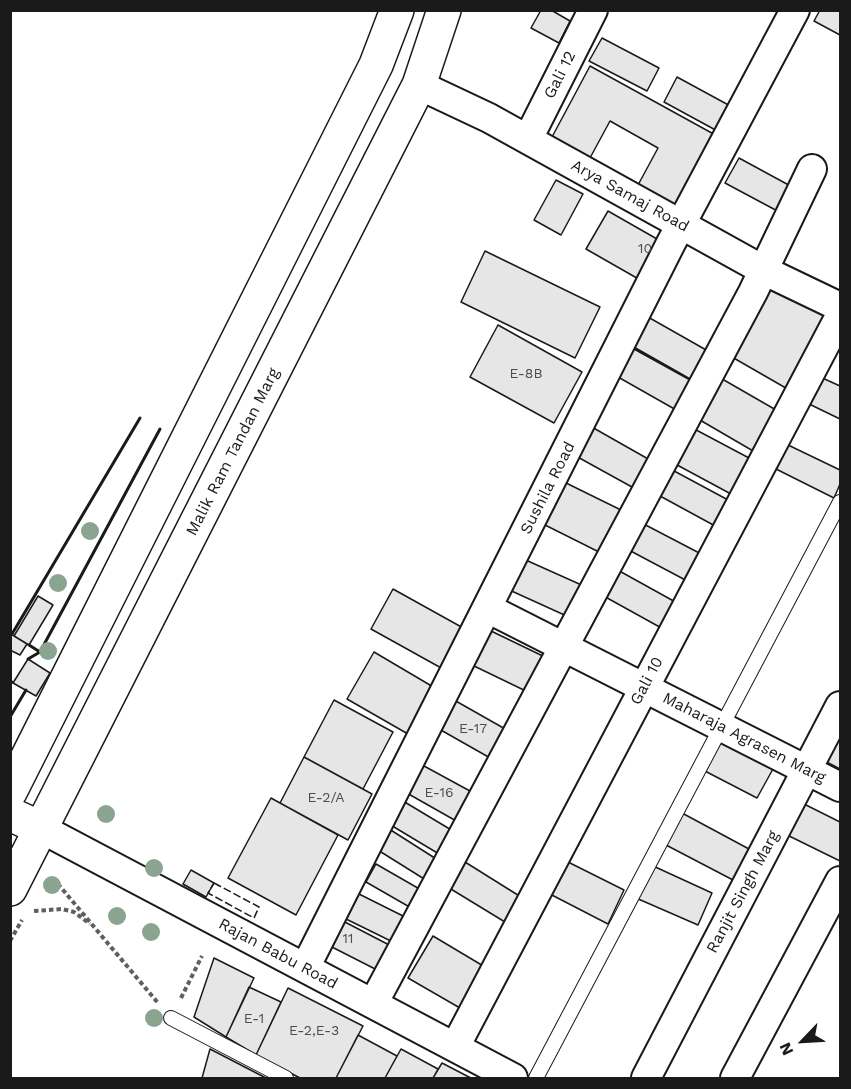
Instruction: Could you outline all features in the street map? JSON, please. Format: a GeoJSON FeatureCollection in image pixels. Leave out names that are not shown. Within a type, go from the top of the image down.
{"type":"FeatureCollection","features":[{"type":"Feature","properties":{"kind":"street"},"geometry":{"type":"LineString","coordinates":[[10,792],[375,65],[397,10]]}},
{"type":"Feature","properties":{"kind":"street","name":"Malik Ram Tandan Marg"},"geometry":{"type":"LineString","coordinates":[[19,899],[42,829],[419,85],[444,10]]}},
{"type":"Feature","properties":{"kind":"street","name":"Gali 12"},"geometry":{"type":"LineString","coordinates":[[528,139],[593,10]]}},
{"type":"Feature","properties":{"kind":"street","name":"Sushila Road"},"geometry":{"type":"LineString","coordinates":[[305,968],[682,225],[795,10]]}},
{"type":"Feature","properties":{"kind":"street"},"geometry":{"type":"LineString","coordinates":[[375,65],[419,85]]}},
{"type":"Feature","properties":{"kind":"street","name":"Arya Samaj Road"},"geometry":{"type":"LineString","coordinates":[[419,85],[528,139],[765,271],[840,307]]}},
{"type":"Feature","properties":{"kind":"street"},"geometry":{"type":"LineString","coordinates":[[373,1004],[765,271],[812,169]]}},
{"type":"Feature","properties":{"kind":"street","name":"Gali 10"},"geometry":{"type":"LineString","coordinates":[[455,1047],[840,316]]}},
{"type":"Feature","properties":{"kind":"street","name":"Maharaja Agrasen Marg"},"geometry":{"type":"LineString","coordinates":[[487,608],[840,787]]}},
{"type":"Feature","properties":{"kind":"street","name":"Ranjit Singh Marg"},"geometry":{"type":"LineString","coordinates":[[646,1078],[840,706]]}},
{"type":"Feature","properties":{"kind":"street"},"geometry":{"type":"LineString","coordinates":[[10,814],[42,829]]}},
{"type":"Feature","properties":{"kind":"street","name":"Rajan Babu Road"},"geometry":{"type":"LineString","coordinates":[[42,829],[513,1078]]}},
{"type":"Feature","properties":{"kind":"street"},"geometry":{"type":"LineString","coordinates":[[735,1078],[840,881]]}},
{"type":"Feature","properties":{"kind":"lane"},"geometry":{"type":"LineString","coordinates":[[536,1078],[840,502]]}},
{"type":"Feature","properties":{"kind":"lane"},"geometry":{"type":"LineString","coordinates":[[171,1018],[286,1078]]}},
{"type":"Feature","properties":{"kind":"path"},"geometry":{"type":"LineString","coordinates":[[53,878],[171,1018],[202,956]]}},
{"type":"Feature","properties":{"kind":"path"},"geometry":{"type":"LineString","coordinates":[[19,899],[43,912],[52,909],[74,912],[104,937]]}},
{"type":"Feature","properties":{"kind":"building"},"geometry":{"type":"Polygon","coordinates":[[[541,10],[551,10],[570,21],[559,43],[531,28],[541,10]]]}},
{"type":"Feature","properties":{"kind":"building"},"geometry":{"type":"Polygon","coordinates":[[[820,10],[840,10],[840,35],[814,21],[820,10]]]}},
{"type":"Feature","properties":{"kind":"building"},"geometry":{"type":"Polygon","coordinates":[[[602,38],[659,68],[647,91],[589,61],[602,38]]]}},
{"type":"Feature","properties":{"kind":"building"},"geometry":{"type":"Polygon","coordinates":[[[590,66],[719,137],[680,208],[638,185],[658,148],[610,121],[590,158],[552,137],[590,66]]]}},
{"type":"Feature","properties":{"kind":"building"},"geometry":{"type":"Polygon","coordinates":[[[677,77],[734,108],[721,133],[664,102],[677,77]]]}},
{"type":"Feature","properties":{"kind":"building"},"geometry":{"type":"Polygon","coordinates":[[[739,158],[796,189],[783,214],[725,183],[739,158]]]}},
{"type":"Feature","properties":{"kind":"building"},"geometry":{"type":"Polygon","coordinates":[[[556,180],[583,194],[561,235],[534,220],[556,180]]]}},
{"type":"Feature","properties":{"kind":"building"},"geometry":{"type":"Polygon","coordinates":[[[608,211],[664,243],[642,281],[586,249],[608,211]]]}},
{"type":"Feature","properties":{"kind":"building"},"geometry":{"type":"Polygon","coordinates":[[[485,251],[600,307],[575,358],[461,302],[485,251]]]}},
{"type":"Feature","properties":{"kind":"building"},"geometry":{"type":"Polygon","coordinates":[[[772,284],[835,315],[791,391],[725,353],[772,284]]]}},
{"type":"Feature","properties":{"kind":"building"},"geometry":{"type":"Polygon","coordinates":[[[648,317],[715,355],[699,384],[632,346],[648,317]]]}},
{"type":"Feature","properties":{"kind":"building"},"geometry":{"type":"Polygon","coordinates":[[[498,325],[582,372],[554,423],[470,377],[498,325]]]}},
{"type":"Feature","properties":{"kind":"building"},"geometry":{"type":"Polygon","coordinates":[[[634,349],[701,386],[685,415],[618,377],[634,349]]]}},
{"type":"Feature","properties":{"kind":"building"},"geometry":{"type":"Polygon","coordinates":[[[717,376],[783,414],[760,455],[693,416],[717,376]]]}},
{"type":"Feature","properties":{"kind":"building"},"geometry":{"type":"Polygon","coordinates":[[[818,376],[840,386],[840,419],[805,402],[818,376]]]}},
{"type":"Feature","properties":{"kind":"building"},"geometry":{"type":"Polygon","coordinates":[[[685,424],[749,458],[731,494],[666,459],[685,424]]]}},
{"type":"Feature","properties":{"kind":"building"},"geometry":{"type":"Polygon","coordinates":[[[590,426],[657,464],[641,492],[574,455],[590,426]]]}},
{"type":"Feature","properties":{"kind":"building"},"geometry":{"type":"Polygon","coordinates":[[[786,444],[840,470],[840,484],[834,498],[774,468],[786,444]]]}},
{"type":"Feature","properties":{"kind":"building"},"geometry":{"type":"Polygon","coordinates":[[[663,465],[730,501],[717,527],[649,490],[663,465]]]}},
{"type":"Feature","properties":{"kind":"building"},"geometry":{"type":"Polygon","coordinates":[[[560,480],[623,511],[603,554],[539,522],[560,480]]]}},
{"type":"Feature","properties":{"kind":"building"},"geometry":{"type":"Polygon","coordinates":[[[638,521],[705,556],[691,583],[625,548],[638,521]]]}},
{"type":"Feature","properties":{"kind":"building"},"geometry":{"type":"Polygon","coordinates":[[[519,557],[586,587],[571,618],[505,588],[519,557]]]}},
{"type":"Feature","properties":{"kind":"building"},"geometry":{"type":"Polygon","coordinates":[[[614,568],[679,604],[665,630],[600,594],[614,568]]]}},
{"type":"Feature","properties":{"kind":"building"},"geometry":{"type":"Polygon","coordinates":[[[393,589],[465,629],[443,669],[371,629],[393,589]]]}},
{"type":"Feature","properties":{"kind":"building"},"geometry":{"type":"Polygon","coordinates":[[[38,596],[53,605],[29,645],[14,636],[38,596]]]}},
{"type":"Feature","properties":{"kind":"building"},"geometry":{"type":"Polygon","coordinates":[[[489,630],[549,659],[532,694],[472,665],[489,630]]]}},
{"type":"Feature","properties":{"kind":"building"},"geometry":{"type":"Polygon","coordinates":[[[11,634],[27,644],[20,655],[10,650],[11,634]]]}},
{"type":"Feature","properties":{"kind":"building"},"geometry":{"type":"Polygon","coordinates":[[[374,652],[435,688],[408,734],[347,699],[374,652]]]}},
{"type":"Feature","properties":{"kind":"building"},"geometry":{"type":"Polygon","coordinates":[[[28,659],[50,673],[36,696],[13,683],[28,659]]]}},
{"type":"Feature","properties":{"kind":"building"},"geometry":{"type":"Polygon","coordinates":[[[447,696],[514,734],[499,763],[432,725],[447,696]]]}},
{"type":"Feature","properties":{"kind":"building"},"geometry":{"type":"Polygon","coordinates":[[[334,700],[393,732],[363,789],[304,757],[334,700]]]}},
{"type":"Feature","properties":{"kind":"building"},"geometry":{"type":"Polygon","coordinates":[[[840,732],[840,769],[821,759],[840,732]]]}},
{"type":"Feature","properties":{"kind":"building"},"geometry":{"type":"Polygon","coordinates":[[[716,739],[773,769],[757,798],[701,769],[716,739]]]}},
{"type":"Feature","properties":{"kind":"building"},"geometry":{"type":"Polygon","coordinates":[[[304,757],[372,794],[348,840],[280,803],[304,757]]]}},
{"type":"Feature","properties":{"kind":"building"},"geometry":{"type":"Polygon","coordinates":[[[413,760],[481,797],[465,826],[398,788],[413,760]]]}},
{"type":"Feature","properties":{"kind":"building"},"geometry":{"type":"Polygon","coordinates":[[[271,798],[338,835],[296,915],[228,878],[271,798]]]}},
{"type":"Feature","properties":{"kind":"building"},"geometry":{"type":"Polygon","coordinates":[[[403,801],[458,834],[444,857],[389,824],[403,801]]]}},
{"type":"Feature","properties":{"kind":"building"},"geometry":{"type":"Polygon","coordinates":[[[798,801],[840,822],[840,861],[781,832],[798,801]]]}},
{"type":"Feature","properties":{"kind":"building"},"geometry":{"type":"Polygon","coordinates":[[[682,813],[749,849],[733,880],[666,845],[682,813]]]}},
{"type":"Feature","properties":{"kind":"building"},"geometry":{"type":"Polygon","coordinates":[[[386,827],[441,862],[429,882],[373,847],[386,827]]]}},
{"type":"Feature","properties":{"kind":"building"},"geometry":{"type":"Polygon","coordinates":[[[457,857],[521,897],[505,922],[441,883],[457,857]]]}},
{"type":"Feature","properties":{"kind":"building"},"geometry":{"type":"Polygon","coordinates":[[[562,859],[624,890],[608,924],[546,892],[562,859]]]}},
{"type":"Feature","properties":{"kind":"building"},"geometry":{"type":"Polygon","coordinates":[[[376,864],[423,891],[413,909],[366,882],[376,864]]]}},
{"type":"Feature","properties":{"kind":"building"},"geometry":{"type":"Polygon","coordinates":[[[651,865],[712,893],[698,925],[636,898],[651,865]]]}},
{"type":"Feature","properties":{"kind":"building"},"geometry":{"type":"Polygon","coordinates":[[[191,870],[214,883],[206,897],[183,884],[191,870]]]}},
{"type":"Feature","properties":{"kind":"building"},"geometry":{"type":"Polygon","coordinates":[[[357,893],[411,920],[399,945],[344,918],[357,893]]]}},
{"type":"Feature","properties":{"kind":"building"},"geometry":{"type":"Polygon","coordinates":[[[341,920],[395,948],[383,973],[328,945],[341,920]]]}},
{"type":"Feature","properties":{"kind":"building"},"geometry":{"type":"Polygon","coordinates":[[[433,936],[485,967],[460,1008],[408,978],[433,936]]]}},
{"type":"Feature","properties":{"kind":"building"},"geometry":{"type":"Polygon","coordinates":[[[214,958],[254,978],[226,1037],[194,1017],[214,958]]]}},
{"type":"Feature","properties":{"kind":"building"},"geometry":{"type":"Polygon","coordinates":[[[249,987],[281,1002],[256,1055],[226,1037],[249,987]]]}},
{"type":"Feature","properties":{"kind":"building"},"geometry":{"type":"Polygon","coordinates":[[[288,988],[363,1026],[336,1078],[300,1078],[256,1055],[288,988]]]}},
{"type":"Feature","properties":{"kind":"building"},"geometry":{"type":"Polygon","coordinates":[[[358,1035],[397,1056],[385,1078],[336,1078],[358,1035]]]}},
{"type":"Feature","properties":{"kind":"building"},"geometry":{"type":"Polygon","coordinates":[[[210,1049],[266,1078],[202,1078],[210,1049]]]}},
{"type":"Feature","properties":{"kind":"building"},"geometry":{"type":"Polygon","coordinates":[[[401,1049],[438,1069],[433,1078],[385,1078],[401,1049]]]}},
{"type":"Feature","properties":{"kind":"building"},"geometry":{"type":"Polygon","coordinates":[[[442,1063],[467,1076],[471,1078],[433,1078],[442,1063]]]}},
{"type":"Feature","properties":{"kind":"fence"},"geometry":{"type":"LineString","coordinates":[[214,883],[259,907],[254,918],[208,893],[214,883]]}},
{"type":"Feature","properties":{"kind":"wall"},"geometry":{"type":"LineString","coordinates":[[12,634],[140,418]]}},
{"type":"Feature","properties":{"kind":"wall"},"geometry":{"type":"LineString","coordinates":[[28,659],[40,652],[160,429]]}},
{"type":"Feature","properties":{"kind":"wall"},"geometry":{"type":"LineString","coordinates":[[29,645],[40,652]]}},
{"type":"Feature","properties":{"kind":"wall"},"geometry":{"type":"LineString","coordinates":[[10,717],[26,690]]}}]}
